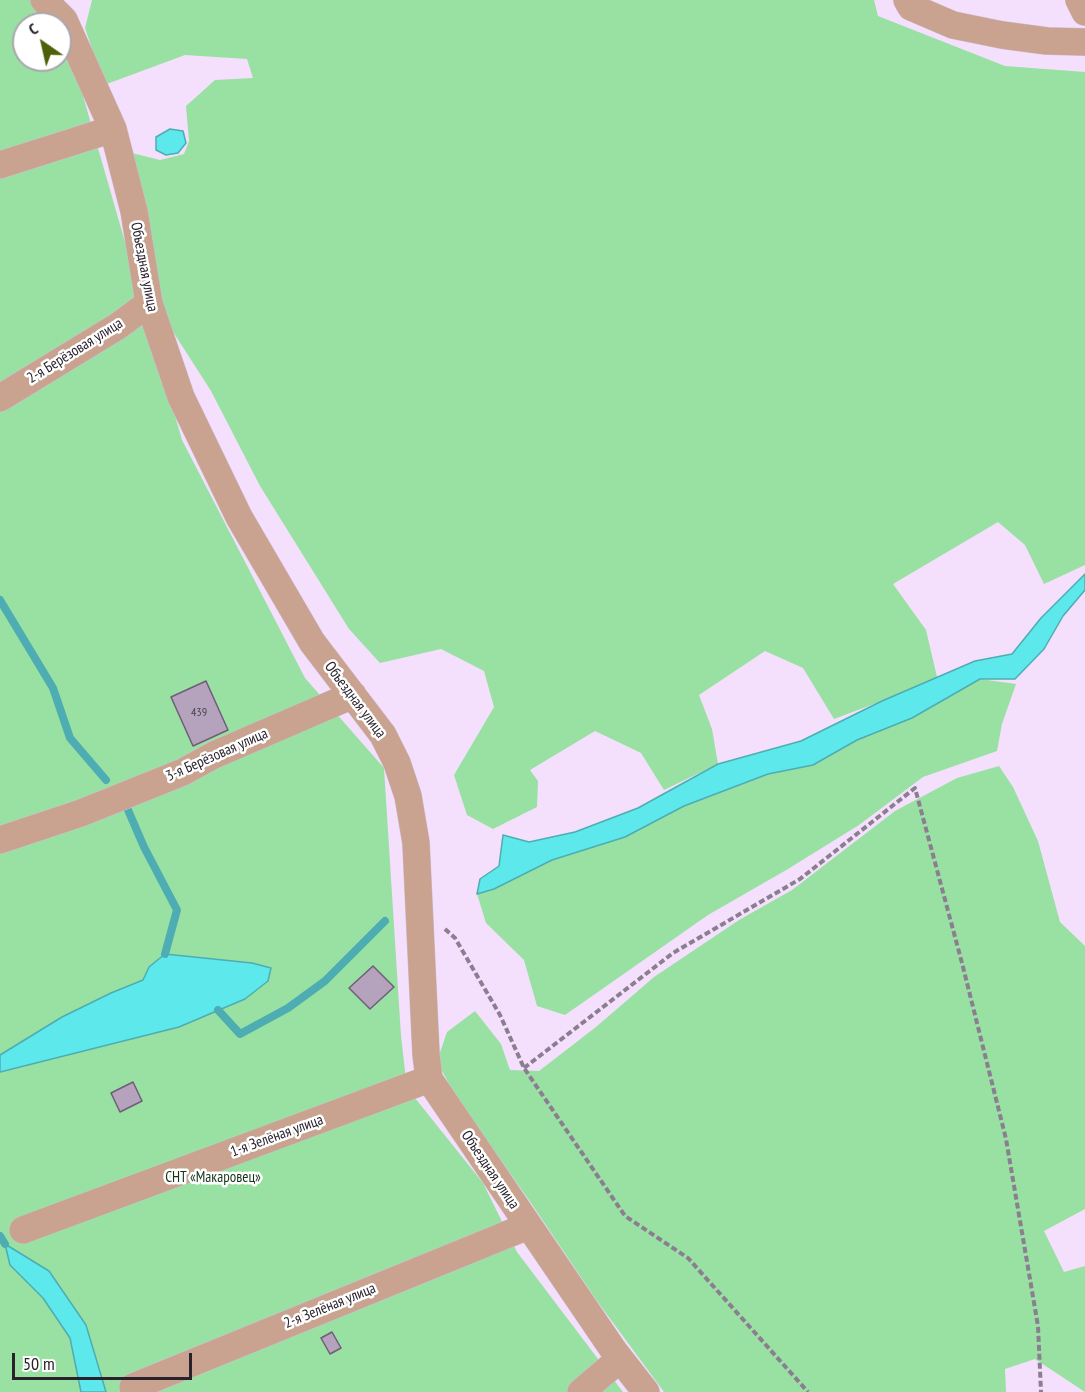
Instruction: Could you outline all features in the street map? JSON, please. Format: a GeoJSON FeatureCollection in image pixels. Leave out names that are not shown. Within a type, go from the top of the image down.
{"type":"FeatureCollection","features":[{"type":"Feature","properties":{"kind":"street","name":"Объездная улица"},"geometry":{"type":"LineString","coordinates":[[44,0],[64,20],[113,129],[134,211],[149,303],[181,397],[239,517],[312,642],[383,735],[397,763],[408,796],[416,843],[417,903],[429,1079],[620,1359],[646,1392]]}},
{"type":"Feature","properties":{"kind":"street"},"geometry":{"type":"LineString","coordinates":[[907,0],[911,6],[953,25],[1047,41],[1085,42]]}},
{"type":"Feature","properties":{"kind":"street"},"geometry":{"type":"LineString","coordinates":[[1079,0],[1085,12]]}},
{"type":"Feature","properties":{"kind":"street"},"geometry":{"type":"LineString","coordinates":[[0,165],[113,129]]}},
{"type":"Feature","properties":{"kind":"street","name":"2-я Берёзовая улица"},"geometry":{"type":"LineString","coordinates":[[0,398],[118,326],[149,303]]}},
{"type":"Feature","properties":{"kind":"street","name":"3-я Берёзовая улица"},"geometry":{"type":"LineString","coordinates":[[0,840],[81,813],[183,772],[214,755],[353,695]]}},
{"type":"Feature","properties":{"kind":"street","name":"1-я Зелёная улица"},"geometry":{"type":"LineString","coordinates":[[23,1230],[429,1079]]}},
{"type":"Feature","properties":{"kind":"street","name":"2-я Зелёная улица"},"geometry":{"type":"LineString","coordinates":[[133,1387],[528,1226]]}},
{"type":"Feature","properties":{"kind":"street"},"geometry":{"type":"LineString","coordinates":[[581,1392],[620,1359]]}},
{"type":"Feature","properties":{"kind":"path"},"geometry":{"type":"LineString","coordinates":[[524,1068],[673,953],[800,879],[915,788],[1006,1139],[1038,1326],[1041,1392]]}},
{"type":"Feature","properties":{"kind":"path"},"geometry":{"type":"LineString","coordinates":[[417,903],[455,938],[500,1015],[524,1068],[625,1216],[688,1258],[808,1392]]}},
{"type":"Feature","properties":{"kind":"green space","name":"СНТ «Макаровец»"},"geometry":{"type":"Polygon","coordinates":[[[0,0],[37,0],[50,12],[12,12],[12,72],[72,72],[72,58],[182,440],[305,678],[384,768],[401,1036],[407,1088],[483,1183],[517,1252],[623,1392],[0,1392],[0,0]]]}},
{"type":"Feature","properties":{"kind":"green space"},"geometry":{"type":"Polygon","coordinates":[[[92,0],[874,0],[878,16],[1005,66],[1085,72],[1085,565],[1044,584],[1025,545],[998,522],[893,584],[926,630],[937,677],[834,719],[803,668],[765,651],[699,695],[712,729],[718,764],[664,790],[641,753],[595,731],[530,770],[538,781],[537,807],[493,829],[467,815],[454,775],[494,707],[484,671],[441,649],[380,663],[349,629],[260,486],[211,391],[154,302],[124,151],[160,160],[184,154],[189,141],[186,106],[215,80],[253,78],[247,59],[185,55],[104,85],[85,28],[92,0]]]}},
{"type":"Feature","properties":{"kind":"green space"},"geometry":{"type":"Polygon","coordinates":[[[980,679],[1016,684],[1002,724],[997,751],[923,777],[859,825],[708,915],[565,1015],[537,1006],[524,960],[486,923],[477,894],[494,889],[552,860],[625,837],[684,806],[768,774],[813,765],[857,740],[912,718],[980,679]]]}},
{"type":"Feature","properties":{"kind":"green space"},"geometry":{"type":"Polygon","coordinates":[[[999,766],[1013,787],[1038,841],[1060,922],[1085,946],[1085,1209],[1044,1231],[1064,1272],[1085,1266],[1085,1392],[1035,1359],[1005,1369],[1006,1392],[664,1392],[597,1301],[454,1094],[437,1061],[447,1032],[475,1011],[501,1044],[510,1070],[539,1071],[596,1027],[654,977],[739,920],[792,890],[895,811],[957,778],[999,766]]]}},
{"type":"Feature","properties":{"kind":"shaded area"},"geometry":{"type":"Polygon","coordinates":[[[170,129],[183,131],[186,143],[178,153],[166,155],[156,150],[156,137],[170,129]]]}},
{"type":"Feature","properties":{"kind":"shaded area"},"geometry":{"type":"Polygon","coordinates":[[[1085,574],[1085,590],[1063,616],[1044,649],[1015,679],[980,679],[912,718],[857,740],[813,765],[768,774],[684,806],[625,837],[552,860],[494,889],[477,894],[480,879],[499,866],[503,835],[529,842],[575,832],[638,808],[718,764],[801,741],[882,701],[975,661],[1012,654],[1041,618],[1085,574]]]}},
{"type":"Feature","properties":{"kind":"shaded area"},"geometry":{"type":"Polygon","coordinates":[[[165,954],[252,963],[271,968],[268,981],[245,999],[179,1027],[0,1072],[0,1055],[62,1017],[143,980],[149,967],[165,954]]]}},
{"type":"Feature","properties":{"kind":"shaded area"},"geometry":{"type":"Polygon","coordinates":[[[5,1244],[49,1271],[86,1325],[106,1392],[81,1392],[70,1338],[43,1298],[10,1265],[5,1244]]]}},
{"type":"Feature","properties":{"kind":"building"},"geometry":{"type":"Polygon","coordinates":[[[206,681],[228,730],[193,746],[171,697],[206,681]]]}},
{"type":"Feature","properties":{"kind":"building"},"geometry":{"type":"Polygon","coordinates":[[[373,966],[394,987],[370,1009],[349,988],[373,966]]]}},
{"type":"Feature","properties":{"kind":"building"},"geometry":{"type":"Polygon","coordinates":[[[133,1082],[142,1101],[120,1112],[111,1093],[133,1082]]]}},
{"type":"Feature","properties":{"kind":"building"},"geometry":{"type":"Polygon","coordinates":[[[332,1332],[341,1348],[330,1354],[321,1338],[332,1332]]]}},
{"type":"Feature","properties":{"kind":"waterway"},"geometry":{"type":"LineString","coordinates":[[0,600],[53,688],[70,738],[106,780]]}},
{"type":"Feature","properties":{"kind":"waterway"},"geometry":{"type":"LineString","coordinates":[[128,810],[144,847],[177,910],[165,954]]}},
{"type":"Feature","properties":{"kind":"waterway"},"geometry":{"type":"LineString","coordinates":[[218,1010],[240,1034],[288,1008],[325,981],[385,921]]}},
{"type":"Feature","properties":{"kind":"waterway"},"geometry":{"type":"LineString","coordinates":[[0,1236],[5,1244]]}}]}
